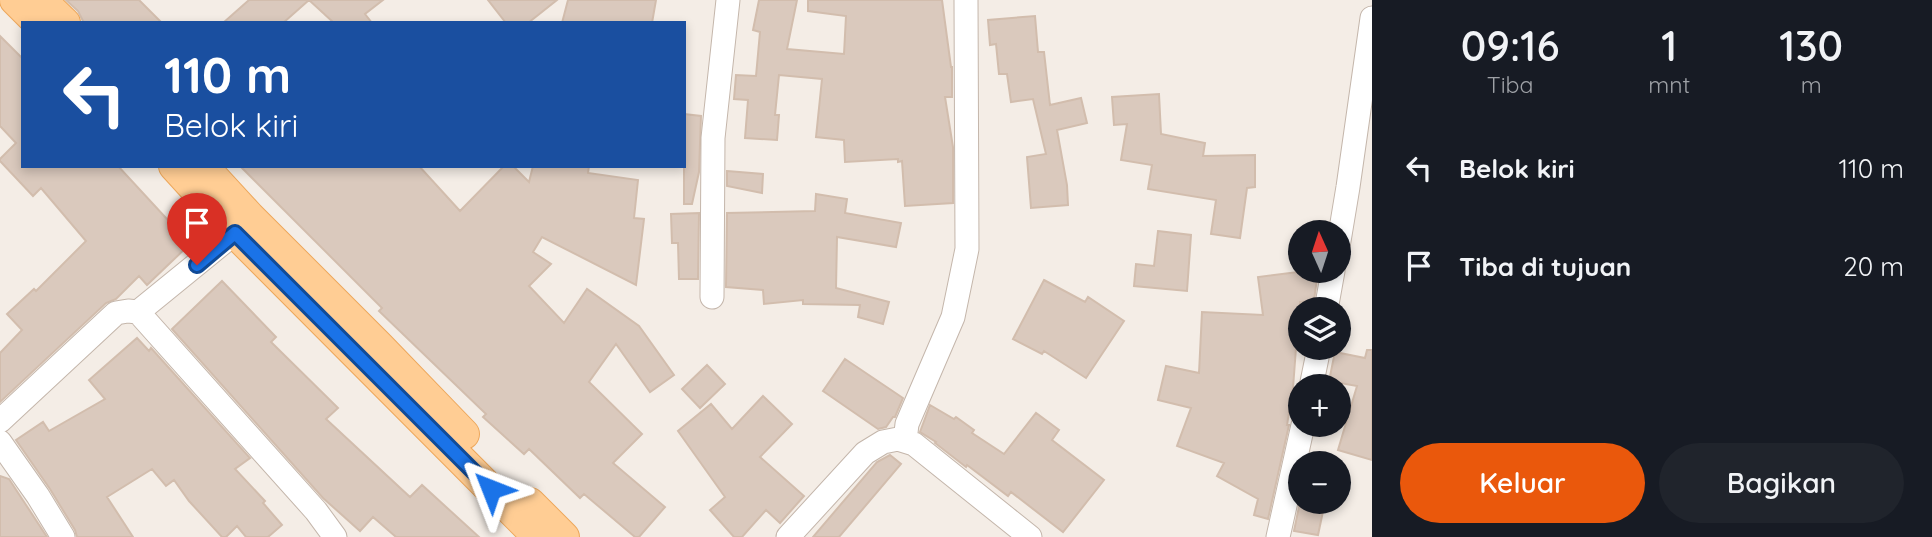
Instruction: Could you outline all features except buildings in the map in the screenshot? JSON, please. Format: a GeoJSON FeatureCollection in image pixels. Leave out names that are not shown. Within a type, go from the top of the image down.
{"type":"FeatureCollection","features":[{"type":"Feature","properties":{"kind":"main road"},"geometry":{"type":"LineString","coordinates":[[15,0],[36,21]]}},
{"type":"Feature","properties":{"kind":"main road"},"geometry":{"type":"LineString","coordinates":[[41,0],[63,21]]}},
{"type":"Feature","properties":{"kind":"main road"},"geometry":{"type":"LineString","coordinates":[[176,168],[235,233],[538,537]]}},
{"type":"Feature","properties":{"kind":"main road"},"geometry":{"type":"LineString","coordinates":[[205,168],[564,537]]}},
{"type":"Feature","properties":{"kind":"street"},"geometry":{"type":"LineString","coordinates":[[712,297],[713,138],[728,0]]}},
{"type":"Feature","properties":{"kind":"street"},"geometry":{"type":"LineString","coordinates":[[905,442],[908,424],[953,317],[967,249],[966,0]]}},
{"type":"Feature","properties":{"kind":"street"},"geometry":{"type":"LineString","coordinates":[[1343,220],[1372,18]]}},
{"type":"Feature","properties":{"kind":"street"},"geometry":{"type":"LineString","coordinates":[[138,312],[235,233]]}},
{"type":"Feature","properties":{"kind":"street"},"geometry":{"type":"LineString","coordinates":[[0,421],[116,313],[138,312],[316,511],[335,537]]}},
{"type":"Feature","properties":{"kind":"street"},"geometry":{"type":"LineString","coordinates":[[1278,537],[1300,437]]}},
{"type":"Feature","properties":{"kind":"street"},"geometry":{"type":"LineString","coordinates":[[788,537],[865,453],[883,442],[898,439],[914,444],[1030,537]]}},
{"type":"Feature","properties":{"kind":"street"},"geometry":{"type":"LineString","coordinates":[[0,442],[64,537]]}},
{"type":"Feature","properties":{"kind":"route"},"geometry":{"type":"LineString","coordinates":[[197,265],[235,233],[491,489]]}}]}
